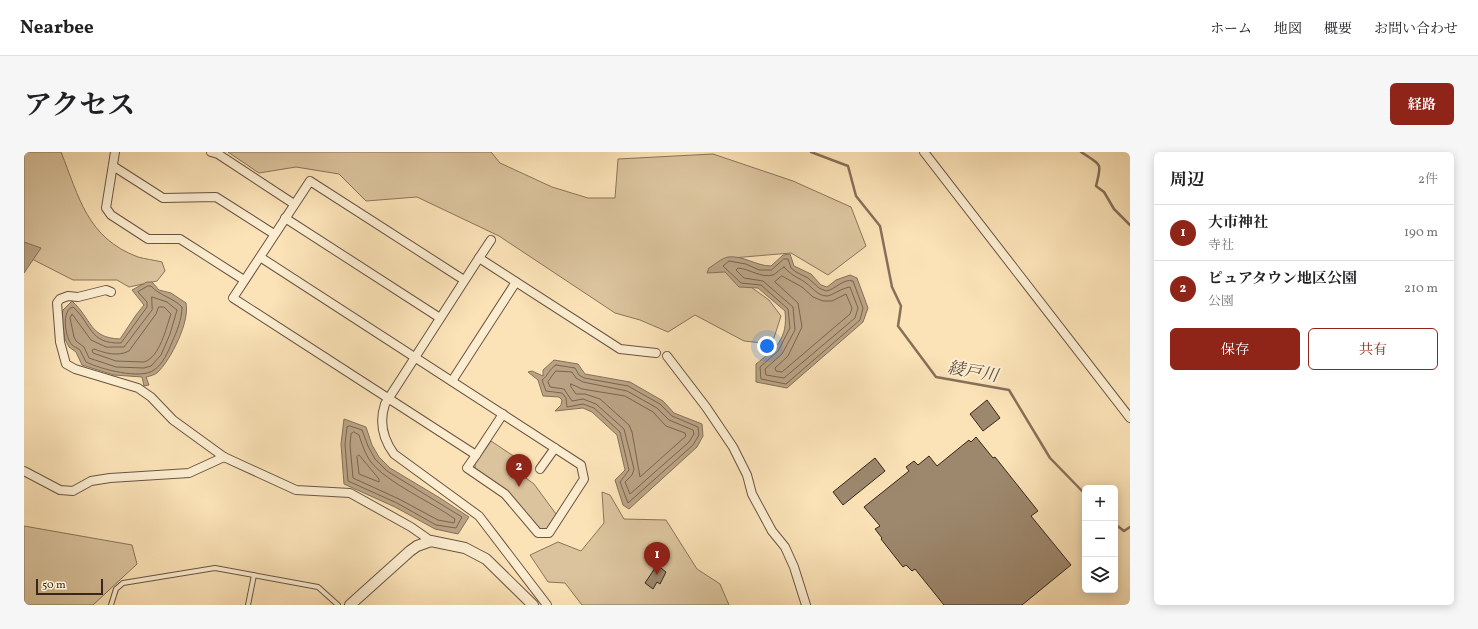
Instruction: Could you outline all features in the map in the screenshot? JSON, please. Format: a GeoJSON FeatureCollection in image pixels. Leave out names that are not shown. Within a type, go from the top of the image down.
{"type":"FeatureCollection","features":[{"type":"Feature","properties":{"kind":"street"},"geometry":{"type":"LineString","coordinates":[[115,152],[106,208],[111,215],[148,239],[180,240],[244,280]]}},
{"type":"Feature","properties":{"kind":"street"},"geometry":{"type":"LineString","coordinates":[[210,152],[218,154],[294,204]]}},
{"type":"Feature","properties":{"kind":"street"},"geometry":{"type":"LineString","coordinates":[[924,152],[1130,418]]}},
{"type":"Feature","properties":{"kind":"street"},"geometry":{"type":"LineString","coordinates":[[113,166],[163,198],[216,197],[274,234]]}},
{"type":"Feature","properties":{"kind":"street"},"geometry":{"type":"LineString","coordinates":[[464,280],[310,181],[233,298],[476,455]]}},
{"type":"Feature","properties":{"kind":"street"},"geometry":{"type":"LineString","coordinates":[[285,218],[440,318]]}},
{"type":"Feature","properties":{"kind":"street"},"geometry":{"type":"LineString","coordinates":[[491,240],[388,398],[383,411],[382,428],[387,443],[394,454],[479,516],[547,605]]}},
{"type":"Feature","properties":{"kind":"street"},"geometry":{"type":"LineString","coordinates":[[260,257],[415,358],[452,381],[503,414],[581,465],[584,479],[549,533],[538,534],[505,494],[468,468],[503,414]]}},
{"type":"Feature","properties":{"kind":"street"},"geometry":{"type":"LineString","coordinates":[[480,258],[620,350],[656,353]]}},
{"type":"Feature","properties":{"kind":"street"},"geometry":{"type":"LineString","coordinates":[[452,381],[516,282]]}},
{"type":"Feature","properties":{"kind":"street"},"geometry":{"type":"LineString","coordinates":[[110,292],[106,290],[78,298],[68,296],[58,301],[56,307],[64,361],[75,368],[138,388],[151,397],[173,420],[224,457],[296,490],[350,493],[411,527],[431,541]]}},
{"type":"Feature","properties":{"kind":"street"},"geometry":{"type":"LineString","coordinates":[[667,356],[706,407],[733,447],[748,475],[752,494],[772,531],[785,547],[794,566],[806,605]]}},
{"type":"Feature","properties":{"kind":"street"},"geometry":{"type":"LineString","coordinates":[[540,469],[555,448]]}},
{"type":"Feature","properties":{"kind":"street"},"geometry":{"type":"LineString","coordinates":[[24,471],[60,490],[73,491],[91,481],[110,478],[189,473],[224,457]]}},
{"type":"Feature","properties":{"kind":"street"},"geometry":{"type":"LineString","coordinates":[[350,605],[410,551],[431,541],[443,542],[465,548],[486,559],[533,605]]}},
{"type":"Feature","properties":{"kind":"lane"},"geometry":{"type":"LineString","coordinates":[[111,605],[116,589],[123,583],[176,574],[179,575],[211,568],[318,587],[338,605]]}},
{"type":"Feature","properties":{"kind":"lane"},"geometry":{"type":"LineString","coordinates":[[248,605],[254,575]]}},
{"type":"Feature","properties":{"kind":"shaded area"},"geometry":{"type":"Polygon","coordinates":[[[24,152],[61,152],[80,200],[96,227],[107,239],[121,249],[138,257],[162,262],[165,271],[157,281],[129,287],[117,280],[73,280],[28,257],[24,253],[24,152]]]}},
{"type":"Feature","properties":{"kind":"shaded area"},"geometry":{"type":"Polygon","coordinates":[[[228,152],[491,152],[500,163],[552,187],[588,198],[615,198],[618,159],[713,154],[793,181],[851,207],[866,246],[828,275],[791,253],[732,258],[730,272],[769,300],[781,316],[772,344],[744,341],[695,315],[668,332],[640,320],[615,313],[499,236],[417,197],[366,201],[339,174],[296,167],[259,173],[228,152]]]}},
{"type":"Feature","properties":{"kind":"shaded area"},"geometry":{"type":"Polygon","coordinates":[[[491,441],[521,461],[515,470],[534,484],[556,514],[547,529],[540,529],[506,490],[475,468],[475,464],[491,441]]]}},
{"type":"Feature","properties":{"kind":"shaded area"},"geometry":{"type":"Polygon","coordinates":[[[602,492],[610,495],[624,519],[666,520],[697,569],[720,584],[729,605],[582,605],[565,583],[548,582],[530,555],[558,542],[581,551],[604,523],[602,492]]]}},
{"type":"Feature","properties":{"kind":"shaded area"},"geometry":{"type":"Polygon","coordinates":[[[24,526],[132,545],[137,564],[93,605],[24,605],[24,526]]]}},
{"type":"Feature","properties":{"kind":"water"},"geometry":{"type":"Polygon","coordinates":[[[24,242],[41,248],[24,273],[24,242]]]}},
{"type":"Feature","properties":{"kind":"water"},"geometry":{"type":"Polygon","coordinates":[[[790,254],[794,266],[811,274],[821,285],[827,287],[836,280],[850,275],[857,278],[868,308],[863,322],[787,388],[756,382],[756,364],[775,348],[785,329],[785,311],[758,288],[739,287],[725,272],[707,273],[709,268],[728,257],[739,258],[765,266],[771,266],[783,255],[790,254]]]}},
{"type":"Feature","properties":{"kind":"water"},"geometry":{"type":"Polygon","coordinates":[[[147,282],[152,282],[159,290],[171,293],[186,303],[185,320],[174,349],[157,373],[146,377],[149,385],[144,386],[142,377],[114,375],[82,365],[76,352],[69,347],[65,339],[61,318],[63,310],[72,301],[96,331],[110,338],[120,339],[144,305],[132,290],[147,282]]]}},
{"type":"Feature","properties":{"kind":"water"},"geometry":{"type":"Polygon","coordinates":[[[554,360],[578,364],[585,374],[630,382],[663,401],[674,413],[702,424],[703,436],[697,447],[629,509],[623,505],[615,480],[625,470],[617,435],[592,412],[583,408],[555,411],[561,405],[562,400],[559,397],[543,396],[538,380],[528,372],[532,371],[543,376],[543,370],[554,360]]]}},
{"type":"Feature","properties":{"kind":"water"},"geometry":{"type":"Polygon","coordinates":[[[344,419],[366,427],[372,445],[379,457],[390,468],[469,517],[458,534],[435,529],[395,507],[344,484],[341,444],[344,419]]]}},
{"type":"Feature","properties":{"kind":"building"},"geometry":{"type":"Polygon","coordinates":[[[987,400],[1000,418],[983,431],[970,414],[987,400]]]}},
{"type":"Feature","properties":{"kind":"building"},"geometry":{"type":"Polygon","coordinates":[[[976,437],[993,458],[995,457],[1038,511],[1031,516],[1071,565],[1022,605],[944,605],[915,569],[912,571],[906,565],[903,567],[881,539],[882,538],[875,529],[880,526],[864,507],[909,471],[906,467],[914,461],[918,465],[929,456],[937,466],[969,440],[971,442],[976,437]]]}},
{"type":"Feature","properties":{"kind":"building"},"geometry":{"type":"Polygon","coordinates":[[[875,458],[885,471],[843,505],[833,492],[875,458]]]}},
{"type":"Feature","properties":{"kind":"building"},"geometry":{"type":"Polygon","coordinates":[[[657,565],[666,572],[660,584],[657,582],[653,589],[645,583],[657,565]]]}},
{"type":"Feature","properties":{"kind":"waterway","name":"綾戸川"},"geometry":{"type":"LineString","coordinates":[[811,152],[848,166],[856,196],[880,226],[892,287],[901,306],[898,326],[936,377],[1009,390],[1050,458],[1082,491]]}},
{"type":"Feature","properties":{"kind":"waterway"},"geometry":{"type":"LineString","coordinates":[[1081,152],[1099,165],[1096,186],[1104,192],[1114,209],[1130,225]]}},
{"type":"Feature","properties":{"kind":"waterway","name":"綾戸川"},"geometry":{"type":"LineString","coordinates":[[1118,526],[1124,531],[1130,527]]}},
{"type":"Feature","properties":{"kind":"place","name":"ピュアタウン地区公園"},"geometry":{"type":"Point","coordinates":[519,487]}},
{"type":"Feature","properties":{"kind":"place","name":"大市神社"},"geometry":{"type":"Point","coordinates":[657,575]}}]}
